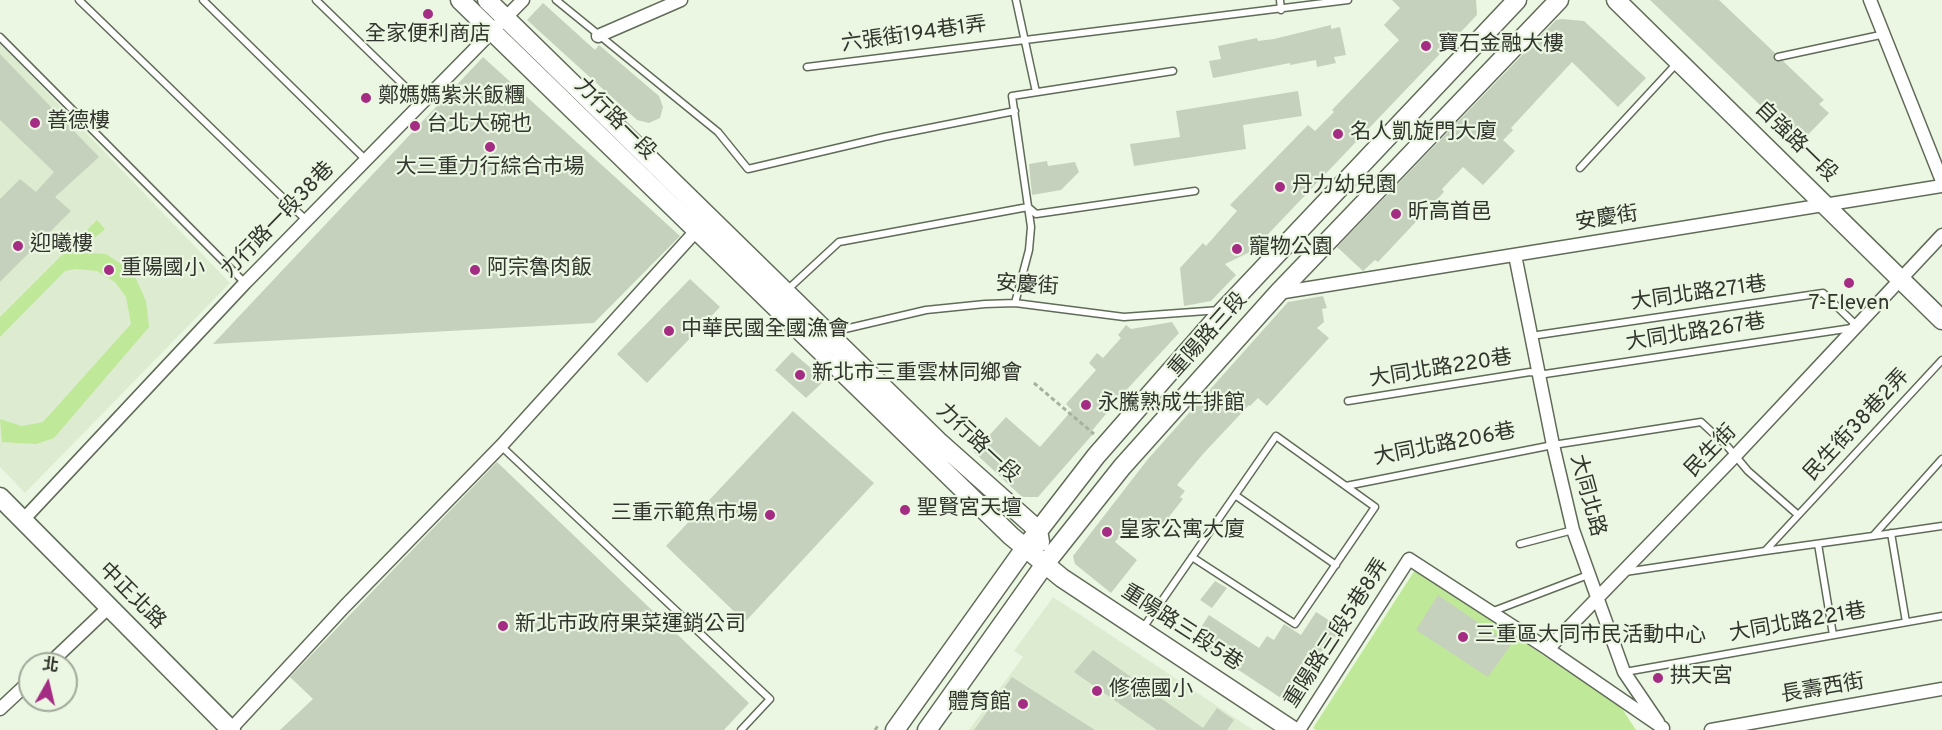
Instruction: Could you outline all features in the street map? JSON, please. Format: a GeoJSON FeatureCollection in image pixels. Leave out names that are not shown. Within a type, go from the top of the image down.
{"type":"FeatureCollection","features":[{"type":"Feature","properties":{"kind":"street","name":"力行路一段"},"geometry":{"type":"LineString","coordinates":[[460,0],[498,24],[779,298],[1025,548],[1045,564]]}},
{"type":"Feature","properties":{"kind":"street","name":"力行路一段"},"geometry":{"type":"LineString","coordinates":[[487,0],[498,24],[695,232],[779,298],[828,332],[938,441],[1038,530]]}},
{"type":"Feature","properties":{"kind":"street","name":"力行路一段38巷"},"geometry":{"type":"LineString","coordinates":[[23,520],[245,283],[523,0]]}},
{"type":"Feature","properties":{"kind":"street"},"geometry":{"type":"LineString","coordinates":[[598,36],[681,0]]}},
{"type":"Feature","properties":{"kind":"street"},"geometry":{"type":"LineString","coordinates":[[1518,0],[1541,18]]}},
{"type":"Feature","properties":{"kind":"street","name":"重陽路三段"},"geometry":{"type":"LineString","coordinates":[[888,725],[1107,444],[1224,310],[1518,0]]}},
{"type":"Feature","properties":{"kind":"street","name":"重陽路三段"},"geometry":{"type":"LineString","coordinates":[[927,730],[1045,564],[1122,467],[1278,293],[1558,0]]}},
{"type":"Feature","properties":{"kind":"street","name":"自強路一段"},"geometry":{"type":"LineString","coordinates":[[1616,0],[1942,320]]}},
{"type":"Feature","properties":{"kind":"street"},"geometry":{"type":"LineString","coordinates":[[1870,0],[1942,181]]}},
{"type":"Feature","properties":{"kind":"street","name":"安慶街"},"geometry":{"type":"LineString","coordinates":[[1278,293],[1942,186]]}},
{"type":"Feature","properties":{"kind":"street"},"geometry":{"type":"LineString","coordinates":[[231,730],[345,606],[501,447],[695,232]]}},
{"type":"Feature","properties":{"kind":"street","name":"民生街"},"geometry":{"type":"LineString","coordinates":[[1548,649],[1858,327],[1942,235]]}},
{"type":"Feature","properties":{"kind":"street","name":"大同北路"},"geometry":{"type":"LineString","coordinates":[[1515,255],[1553,445],[1574,530],[1588,575],[1624,672],[1663,729]]}},
{"type":"Feature","properties":{"kind":"street","name":"中正北路"},"geometry":{"type":"LineString","coordinates":[[0,496],[231,730]]}},
{"type":"Feature","properties":{"kind":"street"},"geometry":{"type":"LineString","coordinates":[[1038,530],[1045,564]]}},
{"type":"Feature","properties":{"kind":"street","name":"重陽路三段5巷8弄"},"geometry":{"type":"LineString","coordinates":[[1299,730],[1409,559],[1491,612]]}},
{"type":"Feature","properties":{"kind":"street","name":"重陽路三段5巷"},"geometry":{"type":"LineString","coordinates":[[1045,564],[1062,578],[1292,730]]}},
{"type":"Feature","properties":{"kind":"street"},"geometry":{"type":"LineString","coordinates":[[61,652],[110,607]]}},
{"type":"Feature","properties":{"kind":"street"},"geometry":{"type":"LineString","coordinates":[[1491,612],[1663,729]]}},
{"type":"Feature","properties":{"kind":"street","name":"長壽西街"},"geometry":{"type":"LineString","coordinates":[[1711,730],[1942,689]]}},
{"type":"Feature","properties":{"kind":"street"},"geometry":{"type":"LineString","coordinates":[[0,708],[18,692]]}},
{"type":"Feature","properties":{"kind":"lane"},"geometry":{"type":"LineString","coordinates":[[80,0],[306,220]]}},
{"type":"Feature","properties":{"kind":"lane"},"geometry":{"type":"LineString","coordinates":[[203,0],[366,160]]}},
{"type":"Feature","properties":{"kind":"lane"},"geometry":{"type":"LineString","coordinates":[[315,0],[421,102]]}},
{"type":"Feature","properties":{"kind":"lane"},"geometry":{"type":"LineString","coordinates":[[556,0],[718,132],[748,169],[884,137],[1015,111]]}},
{"type":"Feature","properties":{"kind":"lane"},"geometry":{"type":"LineString","coordinates":[[1016,0],[1036,92]]}},
{"type":"Feature","properties":{"kind":"lane"},"geometry":{"type":"LineString","coordinates":[[1280,0],[1281,10]]}},
{"type":"Feature","properties":{"kind":"lane","name":"六張街194巷1弄"},"geometry":{"type":"LineString","coordinates":[[807,68],[1017,39],[1025,42],[1348,0]]}},
{"type":"Feature","properties":{"kind":"lane"},"geometry":{"type":"LineString","coordinates":[[1778,57],[1885,34]]}},
{"type":"Feature","properties":{"kind":"lane"},"geometry":{"type":"LineString","coordinates":[[0,37],[245,283]]}},
{"type":"Feature","properties":{"kind":"lane"},"geometry":{"type":"LineString","coordinates":[[1580,168],[1679,61]]}},
{"type":"Feature","properties":{"kind":"lane"},"geometry":{"type":"LineString","coordinates":[[1015,303],[1029,250],[1031,227],[1012,96],[1173,71]]}},
{"type":"Feature","properties":{"kind":"lane"},"geometry":{"type":"LineString","coordinates":[[1028,207],[1036,214],[1195,191]]}},
{"type":"Feature","properties":{"kind":"lane"},"geometry":{"type":"LineString","coordinates":[[779,298],[839,242],[1028,207]]}},
{"type":"Feature","properties":{"kind":"lane","name":"大同北路271巷"},"geometry":{"type":"LineString","coordinates":[[1531,336],[1823,293],[1858,327]]}},
{"type":"Feature","properties":{"kind":"lane","name":"安慶街"},"geometry":{"type":"LineString","coordinates":[[828,332],[926,310],[1015,303],[1124,317],[1224,310]]}},
{"type":"Feature","properties":{"kind":"lane","name":"大同北路267巷"},"geometry":{"type":"LineString","coordinates":[[1538,373],[1858,327]]}},
{"type":"Feature","properties":{"kind":"lane","name":"民生街38巷2弄"},"geometry":{"type":"LineString","coordinates":[[1765,551],[1942,360]]}},
{"type":"Feature","properties":{"kind":"lane","name":"大同北路220巷"},"geometry":{"type":"LineString","coordinates":[[1348,401],[1538,373]]}},
{"type":"Feature","properties":{"kind":"lane","name":"大同北路206巷"},"geometry":{"type":"LineString","coordinates":[[1346,486],[1553,445],[1701,422],[1735,456]]}},
{"type":"Feature","properties":{"kind":"lane"},"geometry":{"type":"LineString","coordinates":[[1142,629],[1276,436],[1346,486]]}},
{"type":"Feature","properties":{"kind":"lane"},"geometry":{"type":"LineString","coordinates":[[501,447],[770,699],[741,730]]}},
{"type":"Feature","properties":{"kind":"lane"},"geometry":{"type":"LineString","coordinates":[[1735,456],[1748,471],[1797,514]]}},
{"type":"Feature","properties":{"kind":"lane"},"geometry":{"type":"LineString","coordinates":[[1873,536],[1942,459]]}},
{"type":"Feature","properties":{"kind":"lane","name":"重陽路三段5巷8弄"},"geometry":{"type":"LineString","coordinates":[[1192,556],[1296,624],[1375,507],[1346,486]]}},
{"type":"Feature","properties":{"kind":"lane"},"geometry":{"type":"LineString","coordinates":[[1235,495],[1336,565]]}},
{"type":"Feature","properties":{"kind":"lane"},"geometry":{"type":"LineString","coordinates":[[1621,572],[1942,526]]}},
{"type":"Feature","properties":{"kind":"lane"},"geometry":{"type":"LineString","coordinates":[[1520,544],[1574,530]]}},
{"type":"Feature","properties":{"kind":"lane"},"geometry":{"type":"LineString","coordinates":[[1892,533],[1906,622]]}},
{"type":"Feature","properties":{"kind":"lane"},"geometry":{"type":"LineString","coordinates":[[1818,544],[1833,635]]}},
{"type":"Feature","properties":{"kind":"lane"},"geometry":{"type":"LineString","coordinates":[[1491,612],[1588,575]]}},
{"type":"Feature","properties":{"kind":"lane","name":"大同北路221巷"},"geometry":{"type":"LineString","coordinates":[[1624,672],[1942,616]]}},
{"type":"Feature","properties":{"kind":"path"},"geometry":{"type":"LineString","coordinates":[[1034,383],[1107,444]]}},
{"type":"Feature","properties":{"kind":"path"},"geometry":{"type":"LineString","coordinates":[[874,730],[888,725]]}},
{"type":"Feature","properties":{"kind":"shaded area","name":"重陽國小"},"geometry":{"type":"Polygon","coordinates":[[[0,43],[230,283],[25,493],[0,467],[0,43]]]}},
{"type":"Feature","properties":{"kind":"shaded area","name":"修德國小"},"geometry":{"type":"Polygon","coordinates":[[[1053,597],[1253,730],[969,730],[1023,657],[1014,651],[1053,597]]]}},
{"type":"Feature","properties":{"kind":"green space"},"geometry":{"type":"Polygon","coordinates":[[[97,220],[105,229],[78,252],[106,254],[133,272],[146,301],[149,327],[54,438],[36,444],[2,442],[0,419],[22,426],[43,422],[131,324],[126,297],[115,282],[97,271],[76,269],[65,271],[0,337],[0,317],[97,220]]]}},
{"type":"Feature","properties":{"kind":"green space"},"geometry":{"type":"Polygon","coordinates":[[[1415,570],[1621,707],[1636,730],[1316,730],[1313,728],[1415,570]]]}},
{"type":"Feature","properties":{"kind":"building"},"geometry":{"type":"Polygon","coordinates":[[[1392,0],[1476,0],[1477,15],[1252,251],[1225,264],[1236,275],[1211,301],[1184,306],[1180,268],[1203,243],[1206,246],[1237,211],[1230,205],[1308,125],[1315,131],[1399,40],[1384,25],[1400,8],[1392,0]]]}},
{"type":"Feature","properties":{"kind":"building"},"geometry":{"type":"Polygon","coordinates":[[[1650,0],[1719,0],[1775,53],[1775,61],[1783,61],[1824,100],[1819,104],[1829,113],[1800,143],[1650,0]]]}},
{"type":"Feature","properties":{"kind":"building"},"geometry":{"type":"Polygon","coordinates":[[[543,3],[595,50],[599,45],[659,96],[663,107],[660,118],[649,123],[637,120],[527,20],[543,3]]]}},
{"type":"Feature","properties":{"kind":"building"},"geometry":{"type":"Polygon","coordinates":[[[1556,20],[1584,21],[1646,78],[1618,107],[1572,62],[1511,128],[1513,130],[1503,140],[1515,151],[1483,185],[1463,167],[1442,189],[1444,192],[1378,262],[1375,260],[1363,271],[1337,247],[1556,20]]]}},
{"type":"Feature","properties":{"kind":"building"},"geometry":{"type":"Polygon","coordinates":[[[1331,25],[1331,29],[1340,27],[1346,55],[1334,57],[1336,63],[1317,67],[1316,60],[1290,65],[1290,63],[1213,78],[1209,61],[1221,59],[1218,46],[1257,38],[1258,41],[1274,39],[1331,25]]]}},
{"type":"Feature","properties":{"kind":"building"},"geometry":{"type":"Polygon","coordinates":[[[0,54],[99,157],[55,197],[71,211],[0,282],[0,199],[20,179],[36,192],[54,172],[0,120],[0,54]]]}},
{"type":"Feature","properties":{"kind":"building","name":"大三重力行綜合市場"},"geometry":{"type":"Polygon","coordinates":[[[483,57],[680,236],[594,323],[213,344],[483,57]]]}},
{"type":"Feature","properties":{"kind":"building"},"geometry":{"type":"Polygon","coordinates":[[[1298,91],[1302,116],[1243,125],[1246,149],[1134,166],[1130,144],[1180,137],[1176,111],[1298,91]]]}},
{"type":"Feature","properties":{"kind":"building"},"geometry":{"type":"Polygon","coordinates":[[[1047,161],[1048,166],[1075,162],[1079,172],[1061,190],[1032,195],[1029,164],[1047,161]]]}},
{"type":"Feature","properties":{"kind":"building","name":"中華民國全國漁會"},"geometry":{"type":"Polygon","coordinates":[[[690,279],[720,307],[647,383],[617,354],[690,279]]]}},
{"type":"Feature","properties":{"kind":"building"},"geometry":{"type":"Polygon","coordinates":[[[1323,296],[1327,308],[1322,309],[1324,322],[1317,328],[1329,338],[1267,406],[1258,398],[1203,454],[1177,485],[1185,491],[1180,497],[1183,499],[1157,532],[1133,519],[1115,542],[1137,560],[1111,593],[1075,564],[1073,556],[1148,459],[1288,302],[1323,296]]]}},
{"type":"Feature","properties":{"kind":"building"},"geometry":{"type":"Polygon","coordinates":[[[1172,322],[1179,333],[1119,398],[1091,432],[1093,434],[1038,497],[1022,497],[974,452],[1006,417],[1040,447],[1072,410],[1066,404],[1096,370],[1089,363],[1097,353],[1103,358],[1121,338],[1118,335],[1126,325],[1131,329],[1172,322]]]}},
{"type":"Feature","properties":{"kind":"building","name":"新北市三重雲林同鄉會"},"geometry":{"type":"Polygon","coordinates":[[[792,352],[825,380],[806,398],[775,370],[792,352]]]}},
{"type":"Feature","properties":{"kind":"building","name":"三重示範魚市場"},"geometry":{"type":"Polygon","coordinates":[[[793,411],[874,483],[745,622],[666,546],[793,411]]]}},
{"type":"Feature","properties":{"kind":"building","name":"新北市政府果菜運銷公司"},"geometry":{"type":"Polygon","coordinates":[[[497,462],[749,703],[724,730],[280,730],[313,699],[290,677],[497,462]]]}},
{"type":"Feature","properties":{"kind":"building"},"geometry":{"type":"Polygon","coordinates":[[[1215,581],[1227,588],[1212,608],[1200,600],[1215,581]]]}},
{"type":"Feature","properties":{"kind":"building","name":"三重區大同市民活動中心"},"geometry":{"type":"Polygon","coordinates":[[[1438,595],[1511,645],[1488,677],[1416,630],[1438,595]]]}},
{"type":"Feature","properties":{"kind":"building"},"geometry":{"type":"Polygon","coordinates":[[[1316,612],[1341,628],[1290,704],[1193,640],[1209,615],[1259,648],[1267,636],[1274,640],[1284,624],[1301,635],[1316,612]]]}},
{"type":"Feature","properties":{"kind":"building"},"geometry":{"type":"Polygon","coordinates":[[[1093,650],[1203,728],[1217,708],[1234,720],[1227,730],[1157,730],[1074,672],[1093,650]]]}},
{"type":"Feature","properties":{"kind":"building","name":"體育館"},"geometry":{"type":"Polygon","coordinates":[[[1012,677],[1095,730],[974,730],[1012,677]]]}},
{"type":"Feature","properties":{"kind":"place","name":"全家便利商店"},"geometry":{"type":"Point","coordinates":[428,14]}},
{"type":"Feature","properties":{"kind":"place","name":"寶石金融大樓"},"geometry":{"type":"Point","coordinates":[1426,46]}},
{"type":"Feature","properties":{"kind":"place","name":"鄭媽媽紫米飯糰"},"geometry":{"type":"Point","coordinates":[366,98]}},
{"type":"Feature","properties":{"kind":"place","name":"善德樓"},"geometry":{"type":"Point","coordinates":[35,123]}},
{"type":"Feature","properties":{"kind":"place","name":"台北大碗也"},"geometry":{"type":"Point","coordinates":[415,126]}},
{"type":"Feature","properties":{"kind":"place","name":"名人凱旋門大廈"},"geometry":{"type":"Point","coordinates":[1338,134]}},
{"type":"Feature","properties":{"kind":"place","name":"大三重力行綜合市場"},"geometry":{"type":"Point","coordinates":[490,147]}},
{"type":"Feature","properties":{"kind":"place","name":"丹力幼兒園"},"geometry":{"type":"Point","coordinates":[1280,187]}},
{"type":"Feature","properties":{"kind":"place","name":"昕高首邑"},"geometry":{"type":"Point","coordinates":[1396,214]}},
{"type":"Feature","properties":{"kind":"place","name":"迎曦樓"},"geometry":{"type":"Point","coordinates":[18,246]}},
{"type":"Feature","properties":{"kind":"place","name":"寵物公園"},"geometry":{"type":"Point","coordinates":[1237,249]}},
{"type":"Feature","properties":{"kind":"place","name":"重陽國小"},"geometry":{"type":"Point","coordinates":[109,270]}},
{"type":"Feature","properties":{"kind":"place","name":"阿宗魯肉飯"},"geometry":{"type":"Point","coordinates":[475,270]}},
{"type":"Feature","properties":{"kind":"place","name":"7-Eleven"},"geometry":{"type":"Point","coordinates":[1849,283]}},
{"type":"Feature","properties":{"kind":"place","name":"中華民國全國漁會"},"geometry":{"type":"Point","coordinates":[669,331]}},
{"type":"Feature","properties":{"kind":"place","name":"新北市三重雲林同鄉會"},"geometry":{"type":"Point","coordinates":[800,375]}},
{"type":"Feature","properties":{"kind":"place","name":"永騰熟成牛排館"},"geometry":{"type":"Point","coordinates":[1086,405]}},
{"type":"Feature","properties":{"kind":"place","name":"聖賢宮天壇"},"geometry":{"type":"Point","coordinates":[905,510]}},
{"type":"Feature","properties":{"kind":"place","name":"三重示範魚市場"},"geometry":{"type":"Point","coordinates":[770,515]}},
{"type":"Feature","properties":{"kind":"place","name":"皇家公寓大廈"},"geometry":{"type":"Point","coordinates":[1107,532]}},
{"type":"Feature","properties":{"kind":"place","name":"新北市政府果菜運銷公司"},"geometry":{"type":"Point","coordinates":[503,626]}},
{"type":"Feature","properties":{"kind":"place","name":"三重區大同市民活動中心"},"geometry":{"type":"Point","coordinates":[1463,637]}},
{"type":"Feature","properties":{"kind":"place","name":"拱天宮"},"geometry":{"type":"Point","coordinates":[1658,678]}},
{"type":"Feature","properties":{"kind":"place","name":"修德國小"},"geometry":{"type":"Point","coordinates":[1097,691]}},
{"type":"Feature","properties":{"kind":"place","name":"體育館"},"geometry":{"type":"Point","coordinates":[1023,704]}}]}
